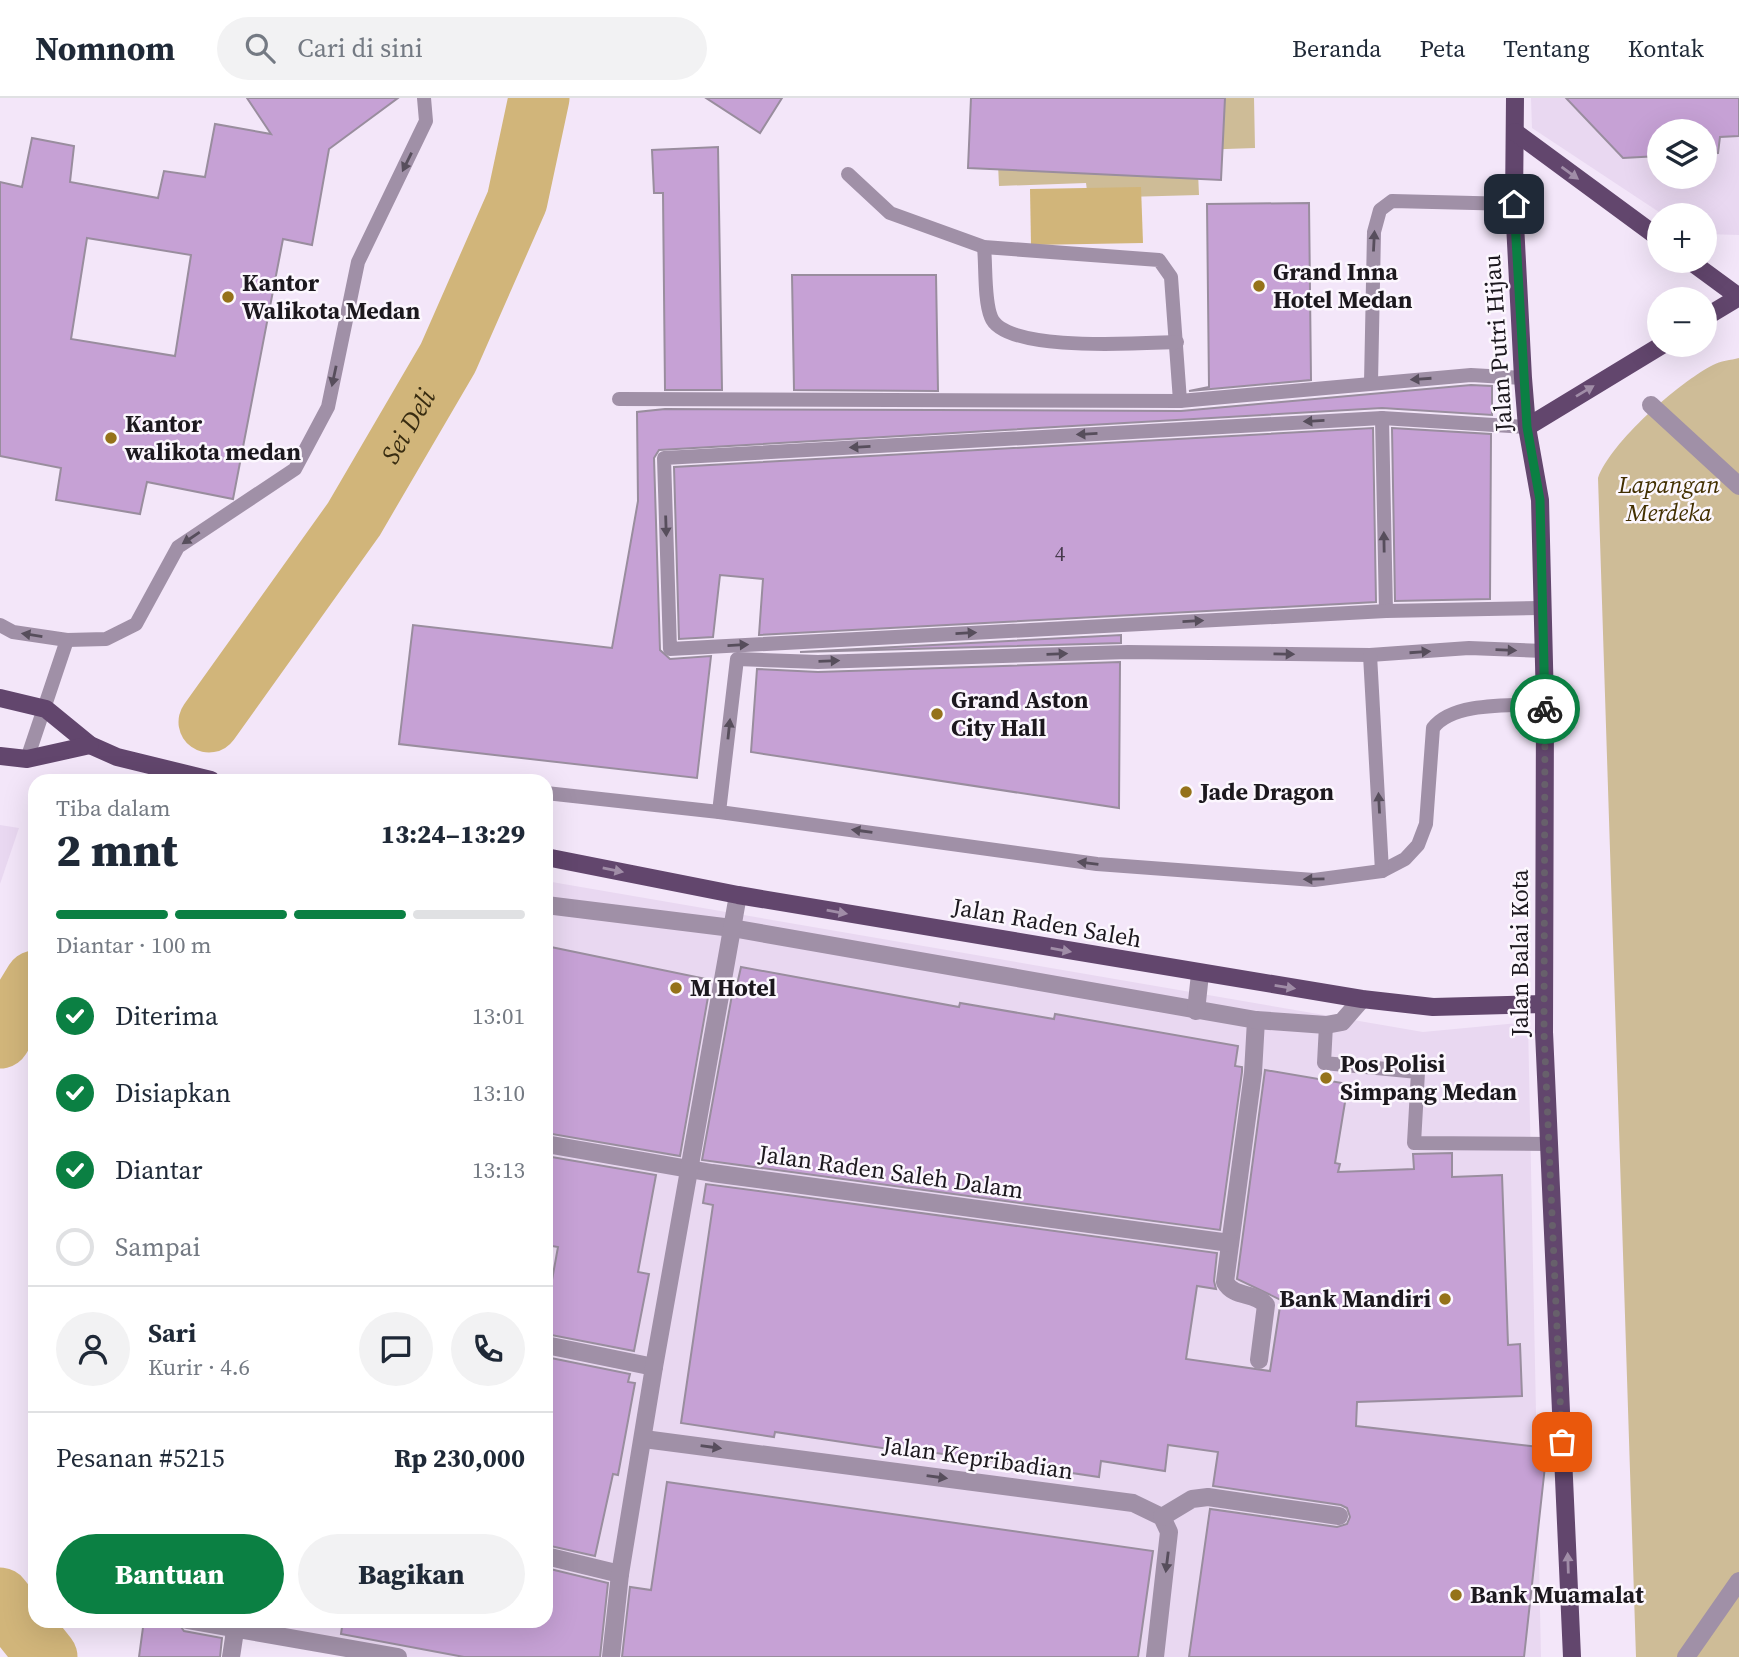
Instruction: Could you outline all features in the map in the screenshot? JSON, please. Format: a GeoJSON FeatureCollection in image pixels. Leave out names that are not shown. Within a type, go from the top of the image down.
{"type":"FeatureCollection","features":[{"type":"Feature","properties":{"kind":"main road","name":"Jalan Putri Hijau"},"geometry":{"type":"LineString","coordinates":[[1515,98],[1514,204],[1523,378],[1527,427],[1540,500]]}},
{"type":"Feature","properties":{"kind":"main road"},"geometry":{"type":"LineString","coordinates":[[1515,132],[1647,229]]}},
{"type":"Feature","properties":{"kind":"main road"},"geometry":{"type":"LineString","coordinates":[[1706,273],[1739,297],[1717,310]]}},
{"type":"Feature","properties":{"kind":"main road"},"geometry":{"type":"LineString","coordinates":[[1527,427],[1647,354]]}},
{"type":"Feature","properties":{"kind":"main road","name":"Jalan Balai Kota"},"geometry":{"type":"LineString","coordinates":[[1540,500],[1545,704],[1544,1004],[1572,1657]]}},
{"type":"Feature","properties":{"kind":"main road"},"geometry":{"type":"LineString","coordinates":[[0,698],[46,709],[90,745],[117,757],[186,774]]}},
{"type":"Feature","properties":{"kind":"main road"},"geometry":{"type":"LineString","coordinates":[[0,756],[27,759],[90,745]]}},
{"type":"Feature","properties":{"kind":"main road","name":"Jalan Raden Saleh"},"geometry":{"type":"LineString","coordinates":[[553,858],[738,895],[1362,999],[1433,1007],[1544,1004]]}},
{"type":"Feature","properties":{"kind":"main road"},"geometry":{"type":"LineString","coordinates":[[1570,1631],[1584,1657]]}},
{"type":"Feature","properties":{"kind":"street"},"geometry":{"type":"LineString","coordinates":[[1651,405],[1739,486]]}},
{"type":"Feature","properties":{"kind":"street"},"geometry":{"type":"LineString","coordinates":[[611,1657],[620,1574],[654,1367],[738,895]]}},
{"type":"Feature","properties":{"kind":"street"},"geometry":{"type":"LineString","coordinates":[[553,906],[732,928],[1256,1020],[1326,1025],[1342,1022],[1362,999]]}},
{"type":"Feature","properties":{"kind":"street"},"geometry":{"type":"LineString","coordinates":[[1196,1011],[1200,974]]}},
{"type":"Feature","properties":{"kind":"street"},"geometry":{"type":"LineString","coordinates":[[1256,1020],[1253,1073],[1230,1243],[1227,1286],[1266,1305],[1259,1360]]}},
{"type":"Feature","properties":{"kind":"street","name":"Jalan Raden Saleh Dalam"},"geometry":{"type":"LineString","coordinates":[[553,1145],[690,1169],[1230,1243]]}},
{"type":"Feature","properties":{"kind":"street"},"geometry":{"type":"LineString","coordinates":[[553,1346],[654,1367]]}},
{"type":"Feature","properties":{"kind":"street","name":"Jalan Kepribadian"},"geometry":{"type":"LineString","coordinates":[[644,1439],[1133,1503],[1162,1517]]}},
{"type":"Feature","properties":{"kind":"street"},"geometry":{"type":"LineString","coordinates":[[1155,1657],[1169,1545],[1169,1532],[1162,1517],[1192,1499],[1208,1497],[1246,1500],[1339,1516]]}},
{"type":"Feature","properties":{"kind":"street"},"geometry":{"type":"LineString","coordinates":[[553,1558],[620,1574]]}},
{"type":"Feature","properties":{"kind":"street"},"geometry":{"type":"LineString","coordinates":[[1686,1657],[1739,1581]]}},
{"type":"Feature","properties":{"kind":"street"},"geometry":{"type":"LineString","coordinates":[[224,1628],[398,1657]]}},
{"type":"Feature","properties":{"kind":"street"},"geometry":{"type":"LineString","coordinates":[[231,1657],[242,1632]]}},
{"type":"Feature","properties":{"kind":"lane"},"geometry":{"type":"LineString","coordinates":[[0,625],[13,632],[67,640],[106,639],[136,624],[178,547],[295,469],[328,407],[358,262],[426,121],[424,98]]}},
{"type":"Feature","properties":{"kind":"lane"},"geometry":{"type":"LineString","coordinates":[[848,174],[890,213],[984,247],[1159,260],[1171,276],[1180,401]]}},
{"type":"Feature","properties":{"kind":"lane"},"geometry":{"type":"LineString","coordinates":[[1371,383],[1374,232],[1380,211],[1392,201],[1514,204]]}},
{"type":"Feature","properties":{"kind":"lane"},"geometry":{"type":"LineString","coordinates":[[984,247],[991,318],[1007,335],[1067,344],[1177,342]]}},
{"type":"Feature","properties":{"kind":"lane"},"geometry":{"type":"LineString","coordinates":[[619,399],[1180,401],[1471,375],[1523,378]]}},
{"type":"Feature","properties":{"kind":"lane"},"geometry":{"type":"LineString","coordinates":[[1527,427],[1382,418],[664,458],[670,649],[1386,611],[1541,608]]}},
{"type":"Feature","properties":{"kind":"lane"},"geometry":{"type":"LineString","coordinates":[[1382,418],[1386,611]]}},
{"type":"Feature","properties":{"kind":"lane"},"geometry":{"type":"LineString","coordinates":[[27,759],[67,640]]}},
{"type":"Feature","properties":{"kind":"lane"},"geometry":{"type":"LineString","coordinates":[[719,811],[737,659],[818,662],[1128,652],[1370,655],[1469,648],[1544,651]]}},
{"type":"Feature","properties":{"kind":"lane"},"geometry":{"type":"LineString","coordinates":[[1370,655],[1382,871]]}},
{"type":"Feature","properties":{"kind":"lane"},"geometry":{"type":"LineString","coordinates":[[553,794],[719,811],[1097,864],[1314,880],[1382,871],[1405,859],[1418,845],[1426,824],[1433,728],[1441,717],[1471,709],[1545,704]]}},
{"type":"Feature","properties":{"kind":"lane"},"geometry":{"type":"LineString","coordinates":[[1326,1025],[1324,1063],[1418,1072],[1414,1143],[1550,1144]]}},
{"type":"Feature","properties":{"kind":"shaded area"},"geometry":{"type":"Polygon","coordinates":[[[1531,98],[1739,98],[1739,235],[1717,234],[1717,203],[1647,204],[1532,128],[1531,98]]]}},
{"type":"Feature","properties":{"kind":"shaded area"},"geometry":{"type":"Polygon","coordinates":[[[1141,187],[1143,243],[1031,245],[1030,189],[1141,187]]]}},
{"type":"Feature","properties":{"kind":"shaded area"},"geometry":{"type":"Polygon","coordinates":[[[0,825],[19,828],[0,884],[0,825]]]}},
{"type":"Feature","properties":{"kind":"shaded area"},"geometry":{"type":"Polygon","coordinates":[[[553,882],[1423,1032],[1528,1022],[1541,1657],[385,1657],[152,1628],[553,1628],[553,882]]]}},
{"type":"Feature","properties":{"kind":"green space"},"geometry":{"type":"Polygon","coordinates":[[[995,98],[1254,98],[1255,148],[1197,150],[1199,195],[1088,198],[1086,183],[999,186],[995,98]]]}},
{"type":"Feature","properties":{"kind":"green space","name":"Lapangan Merdeka"},"geometry":{"type":"Polygon","coordinates":[[[1739,358],[1739,1657],[1636,1657],[1598,478],[1605,464],[1631,431],[1665,399],[1713,365],[1739,358]]]}},
{"type":"Feature","properties":{"kind":"building","name":"Kantor Walikota Medan"},"geometry":{"type":"Polygon","coordinates":[[[247,98],[398,98],[329,149],[312,245],[283,239],[233,499],[147,482],[140,514],[56,500],[61,468],[0,456],[0,182],[22,187],[32,138],[74,146],[70,182],[158,198],[164,171],[205,177],[215,124],[271,134],[247,98]],[[87,238],[71,339],[175,356],[191,255],[87,238]]]}},
{"type":"Feature","properties":{"kind":"building"},"geometry":{"type":"Polygon","coordinates":[[[706,98],[782,98],[760,133],[706,98]]]}},
{"type":"Feature","properties":{"kind":"building"},"geometry":{"type":"Polygon","coordinates":[[[971,98],[1225,98],[1221,180],[968,168],[971,98]]]}},
{"type":"Feature","properties":{"kind":"building"},"geometry":{"type":"Polygon","coordinates":[[[1566,98],[1739,98],[1739,136],[1720,137],[1718,153],[1717,119],[1647,119],[1647,157],[1623,158],[1566,98]]]}},
{"type":"Feature","properties":{"kind":"building"},"geometry":{"type":"Polygon","coordinates":[[[718,147],[722,390],[665,390],[663,193],[654,193],[652,150],[718,147]]]}},
{"type":"Feature","properties":{"kind":"building","name":"Grand Inna Hotel Medan"},"geometry":{"type":"Polygon","coordinates":[[[1309,203],[1311,380],[1189,391],[1209,387],[1207,204],[1309,203]]]}},
{"type":"Feature","properties":{"kind":"building"},"geometry":{"type":"Polygon","coordinates":[[[792,275],[936,275],[938,391],[794,390],[792,275]]]}},
{"type":"Feature","properties":{"kind":"building"},"geometry":{"type":"Polygon","coordinates":[[[1471,385],[1492,386],[1492,415],[1382,408],[659,450],[654,458],[660,650],[670,659],[711,656],[697,778],[399,744],[413,625],[612,648],[638,501],[637,412],[665,409],[1181,411],[1471,385]]]}},
{"type":"Feature","properties":{"kind":"building"},"geometry":{"type":"Polygon","coordinates":[[[1373,428],[1376,602],[759,635],[763,579],[720,575],[713,637],[679,639],[674,467],[1373,428]]]}},
{"type":"Feature","properties":{"kind":"building"},"geometry":{"type":"Polygon","coordinates":[[[1392,428],[1491,434],[1490,599],[1395,601],[1392,428]]]}},
{"type":"Feature","properties":{"kind":"building"},"geometry":{"type":"Polygon","coordinates":[[[1121,635],[1121,643],[800,652],[1121,635]]]}},
{"type":"Feature","properties":{"kind":"building","name":"Grand Aston City Hall"},"geometry":{"type":"Polygon","coordinates":[[[1120,662],[1119,808],[751,752],[757,669],[818,672],[1120,662]]]}},
{"type":"Feature","properties":{"kind":"building"},"geometry":{"type":"Polygon","coordinates":[[[553,947],[711,980],[680,1156],[553,1134],[553,947]]]}},
{"type":"Feature","properties":{"kind":"building"},"geometry":{"type":"Polygon","coordinates":[[[741,967],[959,1007],[960,1003],[1054,1019],[1055,1014],[1238,1046],[1235,1066],[1242,1067],[1242,1072],[1220,1230],[702,1160],[734,984],[737,985],[741,967]]]}},
{"type":"Feature","properties":{"kind":"building"},"geometry":{"type":"Polygon","coordinates":[[[1265,1070],[1348,1084],[1335,1163],[1340,1164],[1338,1172],[1414,1169],[1413,1154],[1452,1153],[1452,1177],[1502,1175],[1508,1345],[1520,1344],[1522,1396],[1357,1402],[1356,1426],[1547,1448],[1524,1657],[1189,1657],[1210,1509],[1337,1527],[1347,1524],[1350,1517],[1347,1508],[1341,1505],[1213,1486],[1218,1452],[1168,1445],[1165,1471],[1101,1461],[1099,1477],[916,1450],[915,1453],[775,1432],[774,1437],[681,1423],[713,1205],[703,1203],[706,1184],[1217,1253],[1214,1281],[1216,1289],[1197,1286],[1186,1359],[1270,1371],[1281,1300],[1237,1279],[1265,1070]]]}},
{"type":"Feature","properties":{"kind":"building"},"geometry":{"type":"Polygon","coordinates":[[[553,1157],[656,1175],[638,1272],[649,1274],[634,1351],[553,1335],[553,1274],[558,1247],[553,1246],[553,1157]]]}},
{"type":"Feature","properties":{"kind":"building"},"geometry":{"type":"Polygon","coordinates":[[[553,1358],[630,1374],[628,1382],[635,1383],[618,1475],[613,1474],[595,1556],[553,1547],[553,1358]]]}},
{"type":"Feature","properties":{"kind":"building"},"geometry":{"type":"Polygon","coordinates":[[[667,1482],[1153,1551],[1138,1657],[622,1657],[630,1587],[651,1590],[667,1482]]]}},
{"type":"Feature","properties":{"kind":"building"},"geometry":{"type":"Polygon","coordinates":[[[553,1570],[608,1583],[600,1657],[464,1657],[341,1634],[342,1628],[553,1628],[553,1570]]]}},
{"type":"Feature","properties":{"kind":"building"},"geometry":{"type":"Polygon","coordinates":[[[143,1628],[182,1628],[184,1631],[222,1638],[220,1657],[139,1657],[143,1628]]]}},
{"type":"Feature","properties":{"kind":"waterway","name":"Sei Deli"},"geometry":{"type":"LineString","coordinates":[[209,722],[354,519],[448,358],[517,201],[539,98]]}},
{"type":"Feature","properties":{"kind":"waterway","name":"Sei Deli"},"geometry":{"type":"LineString","coordinates":[[0,1038],[28,992]]}},
{"type":"Feature","properties":{"kind":"waterway","name":"Sei Deli"},"geometry":{"type":"LineString","coordinates":[[0,1598],[47,1657]]}},
{"type":"Feature","properties":{"kind":"way so far"},"geometry":{"type":"LineString","coordinates":[[1545,709],[1544,1032],[1562,1442]]}},
{"type":"Feature","properties":{"kind":"place","name":"Grand Inna Hotel Medan"},"geometry":{"type":"Point","coordinates":[1259,286]}},
{"type":"Feature","properties":{"kind":"place","name":"Kantor Walikota Medan"},"geometry":{"type":"Point","coordinates":[228,297]}},
{"type":"Feature","properties":{"kind":"place","name":"Kantor walikota medan"},"geometry":{"type":"Point","coordinates":[111,438]}},
{"type":"Feature","properties":{"kind":"place","name":"Grand Aston City Hall"},"geometry":{"type":"Point","coordinates":[937,714]}},
{"type":"Feature","properties":{"kind":"place","name":"Jade Dragon"},"geometry":{"type":"Point","coordinates":[1186,792]}},
{"type":"Feature","properties":{"kind":"place","name":"M Hotel"},"geometry":{"type":"Point","coordinates":[676,988]}},
{"type":"Feature","properties":{"kind":"place","name":"Pos Polisi Simpang Medan"},"geometry":{"type":"Point","coordinates":[1326,1078]}},
{"type":"Feature","properties":{"kind":"place","name":"Bank Mandiri"},"geometry":{"type":"Point","coordinates":[1445,1299]}},
{"type":"Feature","properties":{"kind":"place","name":"Bank Muamalat"},"geometry":{"type":"Point","coordinates":[1456,1595]}},
{"type":"Feature","properties":{"kind":"route"},"geometry":{"type":"LineString","coordinates":[[1514,204],[1527,427],[1540,500],[1545,709]]}}]}
